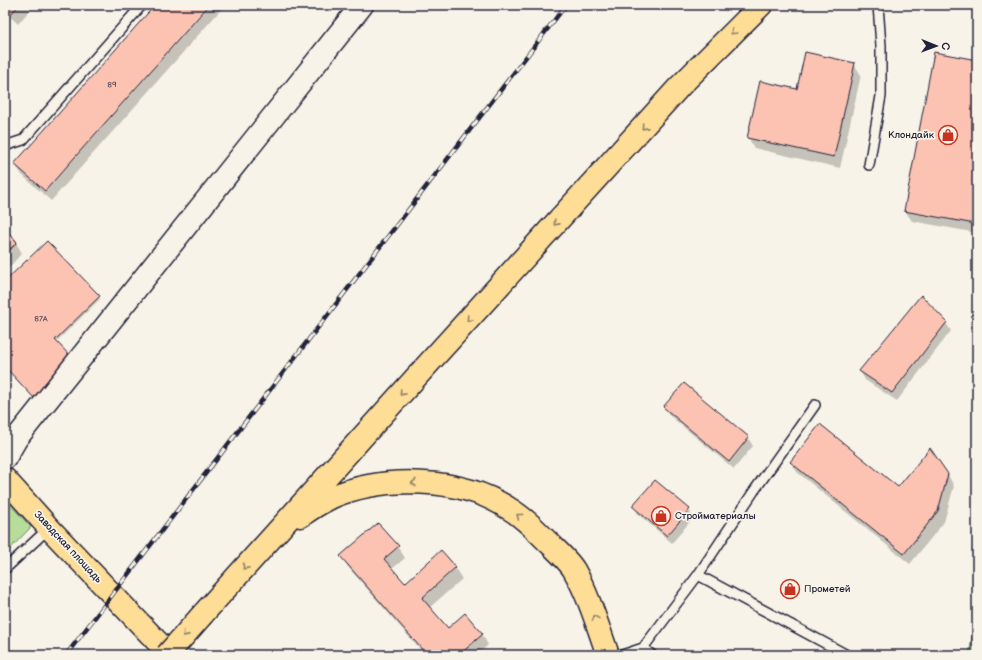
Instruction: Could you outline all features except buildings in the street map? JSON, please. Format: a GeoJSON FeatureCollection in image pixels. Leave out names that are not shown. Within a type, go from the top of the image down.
{"type":"FeatureCollection","features":[{"type":"Feature","properties":{"kind":"main road"},"geometry":{"type":"LineString","coordinates":[[166,655],[680,86],[761,5]]}},
{"type":"Feature","properties":{"kind":"main road","name":"Заводская площадь"},"geometry":{"type":"LineString","coordinates":[[5,479],[49,528],[170,655]]}},
{"type":"Feature","properties":{"kind":"main road"},"geometry":{"type":"LineString","coordinates":[[271,538],[307,511],[332,497],[360,488],[392,484],[421,483],[453,486],[491,498],[509,508],[531,525],[574,569],[590,604],[608,655]]}},
{"type":"Feature","properties":{"kind":"street"},"geometry":{"type":"LineString","coordinates":[[5,458],[16,439],[362,5]]}},
{"type":"Feature","properties":{"kind":"lane"},"geometry":{"type":"LineString","coordinates":[[5,146],[23,140],[142,5]]}},
{"type":"Feature","properties":{"kind":"lane"},"geometry":{"type":"LineString","coordinates":[[869,165],[881,96],[881,46],[878,5]]}},
{"type":"Feature","properties":{"kind":"lane"},"geometry":{"type":"LineString","coordinates":[[622,655],[643,648],[698,575],[754,491],[815,405]]}},
{"type":"Feature","properties":{"kind":"lane"},"geometry":{"type":"LineString","coordinates":[[5,569],[49,528]]}},
{"type":"Feature","properties":{"kind":"lane"},"geometry":{"type":"LineString","coordinates":[[698,575],[847,655]]}},
{"type":"Feature","properties":{"kind":"lane"},"geometry":{"type":"LineString","coordinates":[[643,648],[652,655]]}},
{"type":"Feature","properties":{"kind":"green space"},"geometry":{"type":"Polygon","coordinates":[[[5,499],[31,527],[5,554],[5,499]]]}},
{"type":"Feature","properties":{"kind":"green space"},"geometry":{"type":"Polygon","coordinates":[[[977,607],[977,655],[969,655],[977,607]]]}},
{"type":"Feature","properties":{"kind":"railway"},"geometry":{"type":"LineString","coordinates":[[66,655],[566,5]]}},
{"type":"Feature","properties":{"kind":"place","name":"Клондайк"},"geometry":{"type":"Point","coordinates":[948,135]}},
{"type":"Feature","properties":{"kind":"place","name":"Стройматериалы"},"geometry":{"type":"Point","coordinates":[661,516]}},
{"type":"Feature","properties":{"kind":"place","name":"Прометей"},"geometry":{"type":"Point","coordinates":[790,589]}}]}
